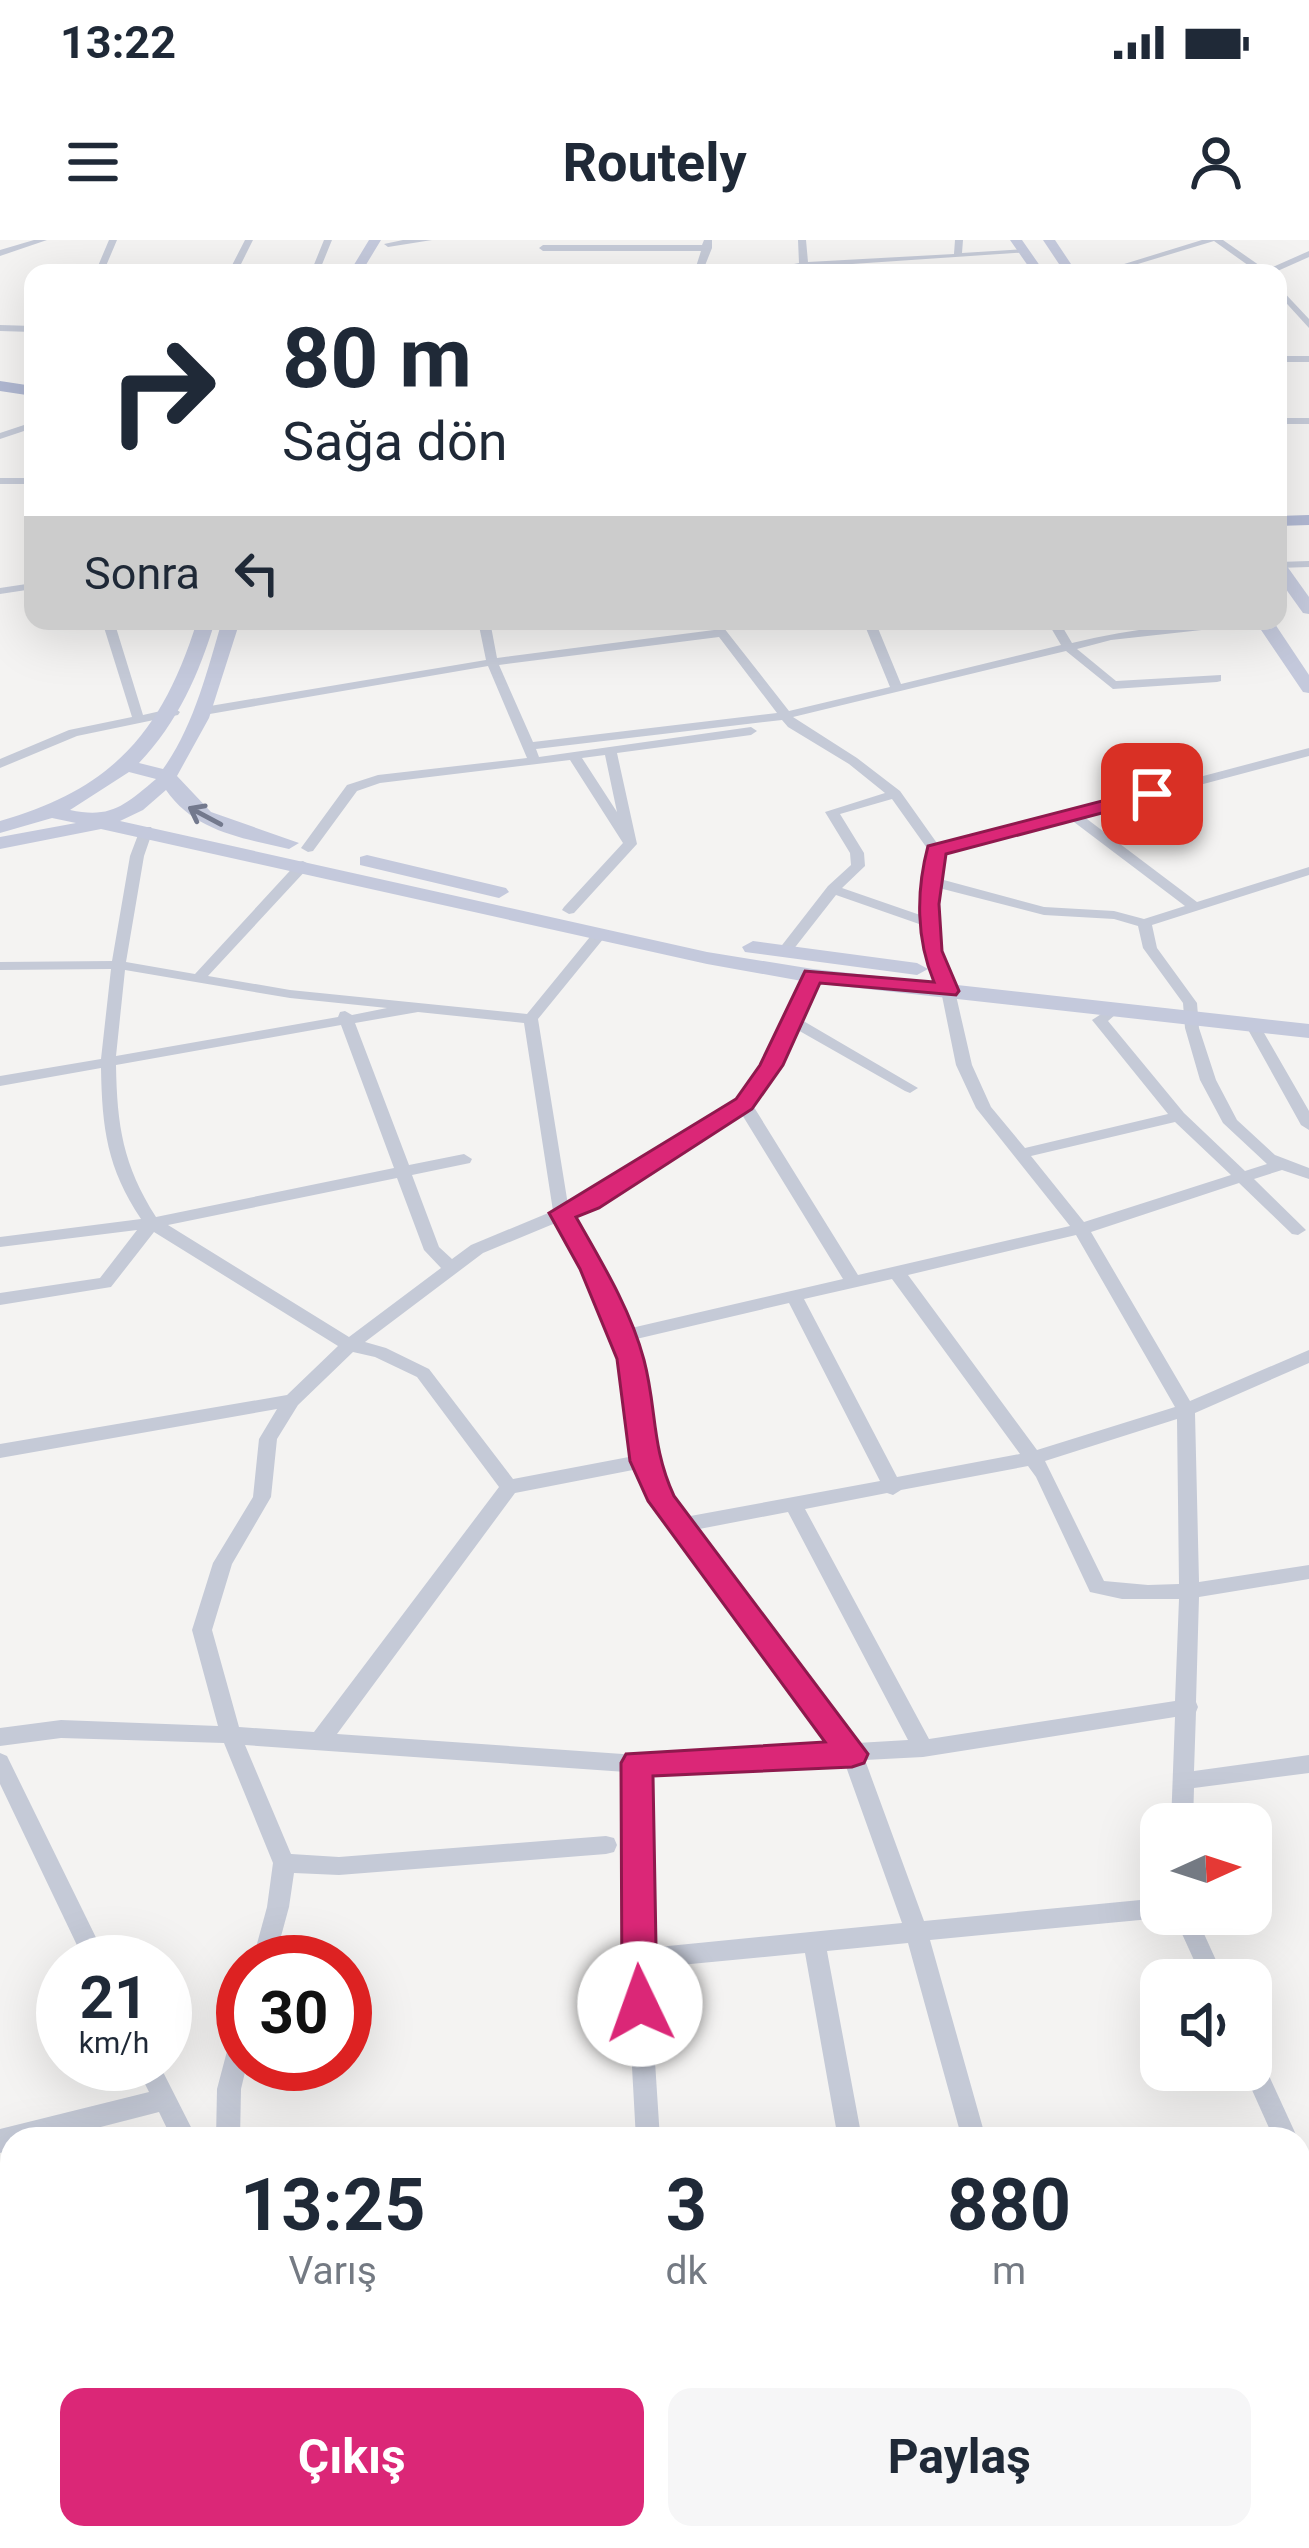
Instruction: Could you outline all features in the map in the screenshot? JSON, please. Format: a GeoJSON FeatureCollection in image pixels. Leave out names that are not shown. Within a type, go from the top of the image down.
{"type":"FeatureCollection","features":[{"type":"Feature","properties":{"kind":"street"},"geometry":{"type":"LineString","coordinates":[[0,243],[5,252],[43,240]]}},
{"type":"Feature","properties":{"kind":"street"},"geometry":{"type":"LineString","coordinates":[[384,241],[428,240]]}},
{"type":"Feature","properties":{"kind":"street"},"geometry":{"type":"LineString","coordinates":[[958,240],[958,256]]}},
{"type":"Feature","properties":{"kind":"street"},"geometry":{"type":"LineString","coordinates":[[1129,264],[1207,241],[1249,264]]}},
{"type":"Feature","properties":{"kind":"street"},"geometry":{"type":"LineString","coordinates":[[543,244],[708,244]]}},
{"type":"Feature","properties":{"kind":"street"},"geometry":{"type":"LineString","coordinates":[[847,264],[1021,246]]}},
{"type":"Feature","properties":{"kind":"street"},"geometry":{"type":"LineString","coordinates":[[905,248],[915,256]]}},
{"type":"Feature","properties":{"kind":"street"},"geometry":{"type":"LineString","coordinates":[[1303,313],[1309,326]]}},
{"type":"Feature","properties":{"kind":"street"},"geometry":{"type":"LineString","coordinates":[[1287,578],[1309,609]]}},
{"type":"Feature","properties":{"kind":"street"},"geometry":{"type":"LineString","coordinates":[[111,630],[138,717]]}},
{"type":"Feature","properties":{"kind":"street"},"geometry":{"type":"LineString","coordinates":[[0,827],[53,812],[128,766],[173,712],[203,630]]}},
{"type":"Feature","properties":{"kind":"street"},"geometry":{"type":"LineString","coordinates":[[0,843],[108,824],[153,796],[204,711],[228,630]]}},
{"type":"Feature","properties":{"kind":"street"},"geometry":{"type":"LineString","coordinates":[[486,630],[492,662],[535,761]]}},
{"type":"Feature","properties":{"kind":"street"},"geometry":{"type":"LineString","coordinates":[[204,711],[699,630]]}},
{"type":"Feature","properties":{"kind":"street"},"geometry":{"type":"LineString","coordinates":[[720,630],[788,720],[895,794],[936,851],[929,923],[964,1064],[984,1108],[1081,1229],[1186,1410],[1190,1588],[1182,1803]]}},
{"type":"Feature","properties":{"kind":"street"},"geometry":{"type":"LineString","coordinates":[[873,630],[897,688]]}},
{"type":"Feature","properties":{"kind":"street"},"geometry":{"type":"LineString","coordinates":[[1058,630],[1069,647],[1114,685],[1217,678]]}},
{"type":"Feature","properties":{"kind":"street"},"geometry":{"type":"LineString","coordinates":[[198,979],[306,857],[352,788],[378,779],[611,753],[788,720],[897,688],[1111,637],[1176,630]]}},
{"type":"Feature","properties":{"kind":"street"},"geometry":{"type":"LineString","coordinates":[[1267,630],[1309,688]]}},
{"type":"Feature","properties":{"kind":"street"},"geometry":{"type":"LineString","coordinates":[[0,764],[73,733],[173,712]]}},
{"type":"Feature","properties":{"kind":"street"},"geometry":{"type":"LineString","coordinates":[[529,746],[788,720]]}},
{"type":"Feature","properties":{"kind":"street"},"geometry":{"type":"LineString","coordinates":[[936,851],[1309,752]]}},
{"type":"Feature","properties":{"kind":"street"},"geometry":{"type":"LineString","coordinates":[[611,753],[630,844]]}},
{"type":"Feature","properties":{"kind":"street"},"geometry":{"type":"LineString","coordinates":[[575,757],[630,844]]}},
{"type":"Feature","properties":{"kind":"street"},"geometry":{"type":"LineString","coordinates":[[128,766],[167,776],[182,802],[204,820],[306,857],[598,935],[813,976],[943,981],[1191,1011],[1253,1026],[1309,1031]]}},
{"type":"Feature","properties":{"kind":"street"},"geometry":{"type":"LineString","coordinates":[[784,952],[833,889],[858,866],[857,853],[832,812],[895,794]]}},
{"type":"Feature","properties":{"kind":"street"},"geometry":{"type":"LineString","coordinates":[[53,812],[784,952],[1115,1009],[1309,1013]]}},
{"type":"Feature","properties":{"kind":"street"},"geometry":{"type":"LineString","coordinates":[[1073,815],[1196,908]]}},
{"type":"Feature","properties":{"kind":"street"},"geometry":{"type":"LineString","coordinates":[[146,830],[137,856],[120,965],[110,1061],[112,1125],[125,1178],[152,1223],[350,1346],[380,1352],[423,1373],[509,1487]]}},
{"type":"Feature","properties":{"kind":"street"},"geometry":{"type":"LineString","coordinates":[[568,910],[630,844]]}},
{"type":"Feature","properties":{"kind":"street"},"geometry":{"type":"LineString","coordinates":[[934,881],[1044,911],[1114,915],[1144,923],[1309,871]]}},
{"type":"Feature","properties":{"kind":"street"},"geometry":{"type":"LineString","coordinates":[[833,889],[929,923]]}},
{"type":"Feature","properties":{"kind":"street"},"geometry":{"type":"LineString","coordinates":[[1144,923],[1150,948],[1191,1011],[1208,1080],[1231,1123],[1269,1159],[1309,1174]]}},
{"type":"Feature","properties":{"kind":"street"},"geometry":{"type":"LineString","coordinates":[[598,935],[531,1019],[561,1213],[593,1269],[631,1359],[644,1461],[662,1501],[852,1754],[916,1931],[971,2127]]}},
{"type":"Feature","properties":{"kind":"street"},"geometry":{"type":"LineString","coordinates":[[0,966],[120,965],[343,1000],[531,1019]]}},
{"type":"Feature","properties":{"kind":"street"},"geometry":{"type":"LineString","coordinates":[[270,1935],[284,1863],[231,1736],[202,1630],[223,1563],[262,1497],[268,1439],[292,1400],[350,1346],[477,1249],[590,1202],[744,1104],[772,1065],[789,1019],[813,976]]}},
{"type":"Feature","properties":{"kind":"street"},"geometry":{"type":"LineString","coordinates":[[343,1000],[341,1008],[432,1250],[452,1268]]}},
{"type":"Feature","properties":{"kind":"street"},"geometry":{"type":"LineString","coordinates":[[0,1082],[415,1007]]}},
{"type":"Feature","properties":{"kind":"street"},"geometry":{"type":"LineString","coordinates":[[1115,1009],[1100,1021],[1178,1116],[1305,1233]]}},
{"type":"Feature","properties":{"kind":"street"},"geometry":{"type":"LineString","coordinates":[[789,1019],[910,1088]]}},
{"type":"Feature","properties":{"kind":"street"},"geometry":{"type":"LineString","coordinates":[[1253,1026],[1309,1125]]}},
{"type":"Feature","properties":{"kind":"street"},"geometry":{"type":"LineString","coordinates":[[744,1104],[852,1279]]}},
{"type":"Feature","properties":{"kind":"street"},"geometry":{"type":"LineString","coordinates":[[1021,1154],[1178,1116]]}},
{"type":"Feature","properties":{"kind":"street"},"geometry":{"type":"LineString","coordinates":[[0,1242],[152,1223],[464,1159]]}},
{"type":"Feature","properties":{"kind":"street"},"geometry":{"type":"LineString","coordinates":[[621,1336],[1081,1229],[1282,1164]]}},
{"type":"Feature","properties":{"kind":"street"},"geometry":{"type":"LineString","coordinates":[[0,1299],[105,1283],[152,1223]]}},
{"type":"Feature","properties":{"kind":"street"},"geometry":{"type":"LineString","coordinates":[[895,1270],[1044,1474],[1097,1587],[1117,1592],[1190,1588],[1309,1572]]}},
{"type":"Feature","properties":{"kind":"street"},"geometry":{"type":"LineString","coordinates":[[793,1294],[892,1488]]}},
{"type":"Feature","properties":{"kind":"street"},"geometry":{"type":"LineString","coordinates":[[682,1525],[1031,1459],[1186,1410],[1309,1356]]}},
{"type":"Feature","properties":{"kind":"street"},"geometry":{"type":"LineString","coordinates":[[0,1451],[292,1400]]}},
{"type":"Feature","properties":{"kind":"street"},"geometry":{"type":"LineString","coordinates":[[319,1742],[509,1487],[644,1461]]}},
{"type":"Feature","properties":{"kind":"street"},"geometry":{"type":"LineString","coordinates":[[795,1507],[923,1748]]}},
{"type":"Feature","properties":{"kind":"street"},"geometry":{"type":"LineString","coordinates":[[0,1737],[61,1729],[637,1763],[923,1748],[1188,1707]]}},
{"type":"Feature","properties":{"kind":"street"},"geometry":{"type":"LineString","coordinates":[[0,1762],[85,1935]]}},
{"type":"Feature","properties":{"kind":"street"},"geometry":{"type":"LineString","coordinates":[[637,1763],[637,1959],[647,2127]]}},
{"type":"Feature","properties":{"kind":"street"},"geometry":{"type":"LineString","coordinates":[[1182,1781],[1309,1764]]}},
{"type":"Feature","properties":{"kind":"street"},"geometry":{"type":"LineString","coordinates":[[284,1863],[339,1866],[606,1845]]}},
{"type":"Feature","properties":{"kind":"street"},"geometry":{"type":"LineString","coordinates":[[637,1959],[1140,1910]]}},
{"type":"Feature","properties":{"kind":"street"},"geometry":{"type":"LineString","coordinates":[[814,1941],[848,2127]]}},
{"type":"Feature","properties":{"kind":"street"},"geometry":{"type":"LineString","coordinates":[[160,2091],[179,2127]]}},
{"type":"Feature","properties":{"kind":"street"},"geometry":{"type":"LineString","coordinates":[[228,2127],[229,2091]]}},
{"type":"Feature","properties":{"kind":"street"},"geometry":{"type":"LineString","coordinates":[[1264,2091],[1281,2127]]}},
{"type":"Feature","properties":{"kind":"street"},"geometry":{"type":"LineString","coordinates":[[56,2127],[164,2100]]}},
{"type":"Feature","properties":{"kind":"route"},"geometry":{"type":"LineString","coordinates":[[640,2004],[637,1763],[852,1754],[662,1501],[644,1461],[631,1359],[593,1269],[561,1213],[590,1202],[744,1104],[772,1065],[789,1019],[813,976],[948,991],[932,951],[929,904],[936,851],[1152,794]]}}]}
